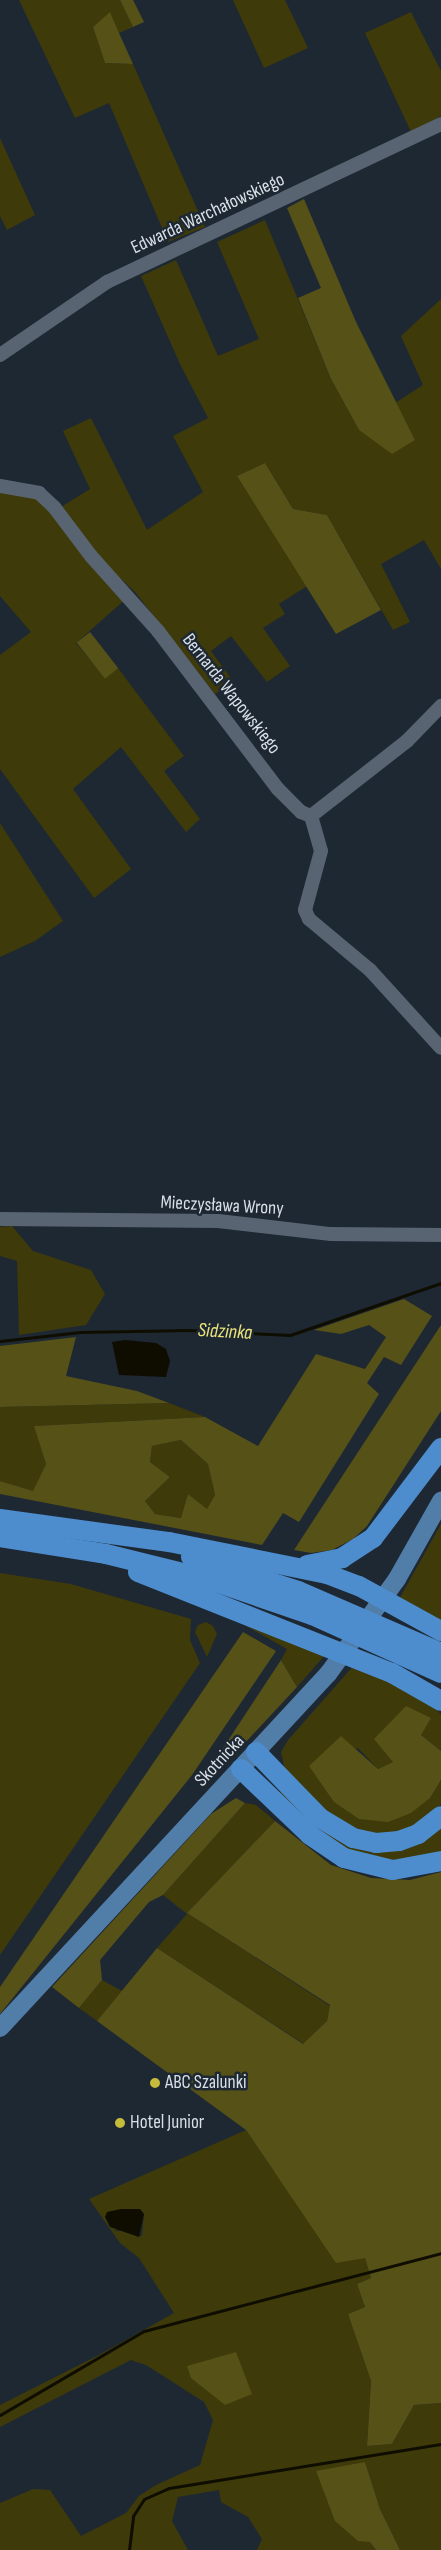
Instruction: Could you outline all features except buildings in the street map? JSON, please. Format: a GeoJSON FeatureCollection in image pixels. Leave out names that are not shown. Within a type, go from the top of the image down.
{"type":"FeatureCollection","features":[{"type":"Feature","properties":{"kind":"highway"},"geometry":{"type":"LineString","coordinates":[[295,1567],[329,1562],[364,1546],[394,1515],[441,1448]]}},
{"type":"Feature","properties":{"kind":"highway"},"geometry":{"type":"LineString","coordinates":[[0,1519],[169,1542],[327,1574],[359,1586],[441,1631]]}},
{"type":"Feature","properties":{"kind":"highway"},"geometry":{"type":"LineString","coordinates":[[65,1529],[181,1554],[281,1584],[441,1653]]}},
{"type":"Feature","properties":{"kind":"highway"},"geometry":{"type":"LineString","coordinates":[[0,1537],[73,1547],[178,1571],[253,1594],[347,1629],[441,1673]]}},
{"type":"Feature","properties":{"kind":"highway"},"geometry":{"type":"LineString","coordinates":[[73,1547],[392,1673],[441,1701]]}},
{"type":"Feature","properties":{"kind":"highway"},"geometry":{"type":"LineString","coordinates":[[256,1752],[320,1818],[353,1838],[376,1842],[399,1841],[418,1834],[441,1816]]}},
{"type":"Feature","properties":{"kind":"highway"},"geometry":{"type":"LineString","coordinates":[[241,1770],[310,1835],[344,1858],[393,1870],[441,1860]]}},
{"type":"Feature","properties":{"kind":"main road","name":"Skotnicka"},"geometry":{"type":"LineString","coordinates":[[0,2028],[328,1674],[397,1579],[441,1501]]}},
{"type":"Feature","properties":{"kind":"street","name":"Edwarda Warchałowskiego"},"geometry":{"type":"LineString","coordinates":[[0,355],[107,282],[441,124]]}},
{"type":"Feature","properties":{"kind":"street","name":"Bernarda Wapowskiego"},"geometry":{"type":"LineString","coordinates":[[0,486],[39,493],[54,507],[91,556],[158,631],[278,789],[301,812],[311,816]]}},
{"type":"Feature","properties":{"kind":"street"},"geometry":{"type":"LineString","coordinates":[[441,706],[407,741],[311,816],[321,851],[305,910],[309,919],[370,970],[441,1048]]}},
{"type":"Feature","properties":{"kind":"street","name":"Mieczysława Wrony"},"geometry":{"type":"LineString","coordinates":[[0,1219],[218,1221],[331,1234],[441,1235]]}},
{"type":"Feature","properties":{"kind":"shaded area"},"geometry":{"type":"Polygon","coordinates":[[[19,0],[120,0],[133,27],[119,33],[110,13],[93,27],[105,63],[133,64],[205,227],[168,242],[109,103],[75,118],[19,0]]]}},
{"type":"Feature","properties":{"kind":"shaded area"},"geometry":{"type":"Polygon","coordinates":[[[120,0],[133,0],[144,22],[133,27],[120,0]]]}},
{"type":"Feature","properties":{"kind":"shaded area"},"geometry":{"type":"Polygon","coordinates":[[[233,0],[285,0],[308,48],[264,68],[233,0]]]}},
{"type":"Feature","properties":{"kind":"shaded area"},"geometry":{"type":"Polygon","coordinates":[[[110,12],[133,64],[105,63],[93,27],[110,12]]]}},
{"type":"Feature","properties":{"kind":"shaded area"},"geometry":{"type":"Polygon","coordinates":[[[411,12],[441,71],[441,116],[411,132],[365,33],[411,12]]]}},
{"type":"Feature","properties":{"kind":"shaded area"},"geometry":{"type":"Polygon","coordinates":[[[0,138],[35,215],[7,230],[0,216],[0,138]]]}},
{"type":"Feature","properties":{"kind":"shaded area"},"geometry":{"type":"Polygon","coordinates":[[[304,199],[356,322],[415,440],[392,454],[359,430],[331,379],[298,298],[321,288],[287,208],[304,199]]]}},
{"type":"Feature","properties":{"kind":"shaded area"},"geometry":{"type":"Polygon","coordinates":[[[265,220],[331,379],[359,430],[415,440],[395,403],[423,385],[401,336],[441,299],[441,569],[424,540],[381,564],[410,622],[393,630],[327,515],[293,509],[265,463],[237,476],[307,586],[279,604],[285,614],[263,628],[290,666],[267,682],[231,636],[211,651],[233,681],[215,694],[135,592],[95,555],[61,507],[90,489],[63,431],[91,418],[147,530],[203,492],[173,436],[208,418],[180,364],[141,276],[176,260],[218,356],[259,339],[217,242],[265,220]]]}},
{"type":"Feature","properties":{"kind":"shaded area"},"geometry":{"type":"Polygon","coordinates":[[[265,463],[293,509],[327,515],[381,610],[336,634],[237,476],[265,463]]]}},
{"type":"Feature","properties":{"kind":"shaded area"},"geometry":{"type":"Polygon","coordinates":[[[0,491],[39,497],[128,597],[76,643],[105,678],[118,668],[184,756],[164,771],[200,819],[186,832],[121,747],[73,789],[131,869],[94,898],[0,769],[0,655],[31,632],[0,596],[0,491]]]}},
{"type":"Feature","properties":{"kind":"shaded area"},"geometry":{"type":"Polygon","coordinates":[[[90,632],[118,668],[105,679],[77,642],[90,632]]]}},
{"type":"Feature","properties":{"kind":"shaded area"},"geometry":{"type":"Polygon","coordinates":[[[0,823],[63,921],[35,941],[0,957],[0,823]]]}},
{"type":"Feature","properties":{"kind":"shaded area"},"geometry":{"type":"Polygon","coordinates":[[[12,1226],[33,1251],[91,1270],[105,1294],[86,1325],[19,1335],[17,1261],[0,1256],[0,1227],[12,1226]]]}},
{"type":"Feature","properties":{"kind":"shaded area"},"geometry":{"type":"Polygon","coordinates":[[[404,1299],[432,1316],[401,1365],[384,1357],[367,1383],[379,1394],[299,1522],[283,1513],[262,1545],[0,1494],[0,1481],[33,1491],[46,1464],[34,1426],[205,1417],[258,1446],[316,1354],[365,1369],[386,1337],[369,1325],[341,1334],[314,1330],[404,1299]],[[181,1440],[152,1446],[150,1462],[170,1477],[145,1501],[155,1514],[181,1518],[188,1494],[207,1509],[215,1495],[208,1464],[181,1440]]]}},
{"type":"Feature","properties":{"kind":"shaded area"},"geometry":{"type":"Polygon","coordinates":[[[441,1325],[441,1411],[367,1526],[353,1539],[332,1550],[311,1553],[294,1550],[441,1325]]]}},
{"type":"Feature","properties":{"kind":"shaded area"},"geometry":{"type":"Polygon","coordinates":[[[76,1337],[66,1376],[137,1391],[169,1403],[0,1407],[0,1346],[76,1337]]]}},
{"type":"Feature","properties":{"kind":"shaded area"},"geometry":{"type":"Polygon","coordinates":[[[125,1340],[156,1343],[166,1349],[170,1361],[166,1377],[119,1375],[112,1342],[125,1340]]]}},
{"type":"Feature","properties":{"kind":"shaded area"},"geometry":{"type":"Polygon","coordinates":[[[169,1403],[205,1417],[35,1426],[46,1464],[33,1492],[0,1481],[0,1407],[169,1403]]]}},
{"type":"Feature","properties":{"kind":"shaded area"},"geometry":{"type":"Polygon","coordinates":[[[181,1440],[208,1464],[215,1495],[207,1510],[188,1494],[182,1518],[155,1514],[145,1501],[170,1477],[150,1462],[152,1446],[181,1440]]]}},
{"type":"Feature","properties":{"kind":"shaded area"},"geometry":{"type":"Polygon","coordinates":[[[441,1524],[441,1624],[398,1601],[441,1524]]]}},
{"type":"Feature","properties":{"kind":"shaded area"},"geometry":{"type":"Polygon","coordinates":[[[0,1573],[71,1584],[191,1619],[190,1640],[200,1663],[0,1955],[0,1573]]]}},
{"type":"Feature","properties":{"kind":"shaded area"},"geometry":{"type":"Polygon","coordinates":[[[206,1622],[213,1626],[217,1634],[207,1657],[195,1632],[198,1625],[206,1622]]]}},
{"type":"Feature","properties":{"kind":"shaded area"},"geometry":{"type":"Polygon","coordinates":[[[248,1622],[326,1654],[297,1687],[281,1660],[287,1649],[246,1626],[248,1622]]]}},
{"type":"Feature","properties":{"kind":"shaded area"},"geometry":{"type":"Polygon","coordinates":[[[243,1632],[276,1651],[192,1775],[0,2014],[0,1987],[243,1632]]]}},
{"type":"Feature","properties":{"kind":"shaded area"},"geometry":{"type":"Polygon","coordinates":[[[281,1660],[297,1687],[202,1789],[202,1780],[281,1660]]]}},
{"type":"Feature","properties":{"kind":"shaded area"},"geometry":{"type":"Polygon","coordinates":[[[355,1664],[434,1705],[441,1715],[441,1751],[421,1735],[393,1762],[378,1769],[358,1748],[309,1766],[430,1798],[441,1780],[441,1804],[427,1819],[406,1830],[379,1835],[357,1830],[334,1818],[296,1786],[284,1766],[281,1752],[288,1740],[355,1664]]]}},
{"type":"Feature","properties":{"kind":"shaded area"},"geometry":{"type":"Polygon","coordinates":[[[406,1706],[431,1718],[421,1735],[441,1751],[441,1780],[430,1798],[411,1813],[388,1822],[359,1819],[334,1802],[309,1766],[341,1736],[378,1769],[393,1762],[374,1739],[406,1706]]]}},
{"type":"Feature","properties":{"kind":"shaded area"},"geometry":{"type":"Polygon","coordinates":[[[283,1789],[345,1842],[441,1825],[441,1853],[393,1864],[344,1852],[277,1796],[283,1789]]]}},
{"type":"Feature","properties":{"kind":"shaded area"},"geometry":{"type":"Polygon","coordinates":[[[236,1798],[245,1803],[163,1895],[149,1902],[100,1960],[102,1980],[79,2008],[52,1987],[211,1814],[236,1798]]]}},
{"type":"Feature","properties":{"kind":"shaded area"},"geometry":{"type":"Polygon","coordinates":[[[245,1803],[256,1805],[275,1821],[187,1913],[330,2006],[327,2021],[304,2044],[157,1948],[187,1914],[163,1895],[245,1803]]]}},
{"type":"Feature","properties":{"kind":"shaded area"},"geometry":{"type":"Polygon","coordinates":[[[275,1821],[331,1865],[371,1878],[410,1880],[441,1872],[441,2403],[414,2405],[392,2444],[367,2446],[371,2381],[348,2314],[365,2307],[357,2284],[371,2278],[365,2258],[336,2263],[246,2130],[97,2021],[157,1948],[303,2044],[327,2021],[330,2005],[187,1913],[275,1821]]]}},
{"type":"Feature","properties":{"kind":"shaded area"},"geometry":{"type":"Polygon","coordinates":[[[102,1980],[122,1991],[97,2021],[79,2008],[102,1980]]]}},
{"type":"Feature","properties":{"kind":"shaded area"},"geometry":{"type":"Polygon","coordinates":[[[246,2130],[273,2170],[365,2258],[371,2278],[357,2284],[365,2307],[348,2314],[371,2381],[367,2446],[392,2444],[414,2405],[441,2403],[441,2550],[400,2550],[380,2509],[365,2462],[370,2542],[376,2550],[257,2550],[262,2539],[248,2517],[221,2502],[219,2490],[178,2497],[172,2521],[188,2550],[0,2550],[0,2503],[33,2489],[50,2490],[81,2536],[126,2513],[139,2496],[156,2485],[200,2465],[213,2420],[204,2402],[146,2365],[131,2360],[0,2427],[0,2405],[97,2356],[174,2313],[139,2258],[120,2243],[89,2199],[246,2130]],[[144,2214],[114,2231],[129,2231],[139,2237],[142,2235],[144,2214]]]}},
{"type":"Feature","properties":{"kind":"shaded area"},"geometry":{"type":"Polygon","coordinates":[[[121,2209],[140,2209],[144,2214],[139,2237],[110,2227],[105,2217],[107,2212],[121,2209]]]}},
{"type":"Feature","properties":{"kind":"shaded area"},"geometry":{"type":"Polygon","coordinates":[[[236,2352],[252,2394],[225,2405],[191,2378],[187,2366],[236,2352]]]}},
{"type":"Feature","properties":{"kind":"shaded area"},"geometry":{"type":"Polygon","coordinates":[[[365,2462],[380,2509],[400,2550],[376,2550],[370,2542],[358,2541],[335,2521],[316,2471],[365,2462]]]}},
{"type":"Feature","properties":{"kind":"waterway","name":"Sidzinka"},"geometry":{"type":"LineString","coordinates":[[0,1341],[81,1332],[188,1330],[290,1335],[441,1283]]}},
{"type":"Feature","properties":{"kind":"waterway"},"geometry":{"type":"LineString","coordinates":[[0,2415],[144,2331],[441,2253]]}},
{"type":"Feature","properties":{"kind":"waterway"},"geometry":{"type":"LineString","coordinates":[[129,2550],[133,2516],[144,2499],[169,2488],[441,2444]]}},
{"type":"Feature","properties":{"kind":"place","name":"ABC Szalunki"},"geometry":{"type":"Point","coordinates":[155,2083]}},
{"type":"Feature","properties":{"kind":"place","name":"Hotel Junior"},"geometry":{"type":"Point","coordinates":[120,2123]}}]}
